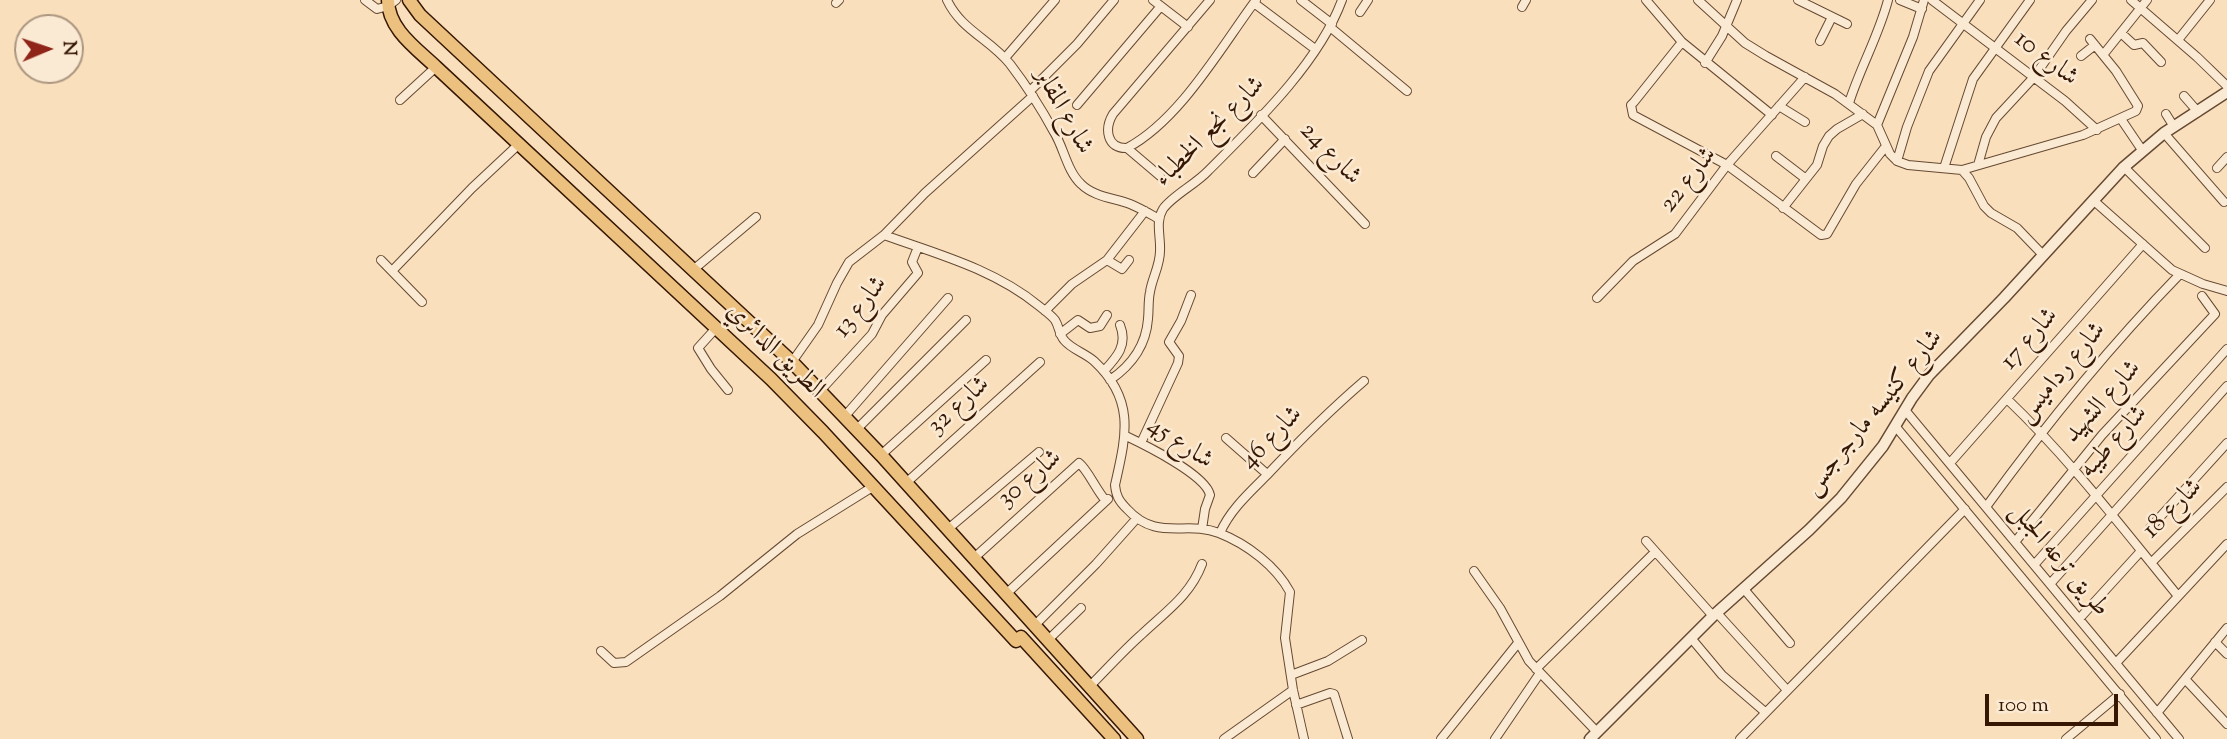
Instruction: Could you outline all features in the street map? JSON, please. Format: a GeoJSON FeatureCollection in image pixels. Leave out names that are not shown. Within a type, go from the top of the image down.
{"type":"FeatureCollection","features":[{"type":"Feature","properties":{"kind":"main road","name":"الطريق الدائري"},"geometry":{"type":"LineString","coordinates":[[409,0],[420,15],[792,362],[881,455],[1137,739]]}},
{"type":"Feature","properties":{"kind":"main road","name":"الطريق الدائري"},"geometry":{"type":"LineString","coordinates":[[391,2],[391,21],[396,27],[771,379],[874,486],[1016,641],[1021,637],[1114,739]]}},
{"type":"Feature","properties":{"kind":"main road"},"geometry":{"type":"LineString","coordinates":[[647,262],[665,244]]}},
{"type":"Feature","properties":{"kind":"main road"},"geometry":{"type":"LineString","coordinates":[[925,541],[946,527]]}},
{"type":"Feature","properties":{"kind":"street","name":"الطريق الدائري"},"geometry":{"type":"LineString","coordinates":[[365,0],[377,9],[391,2]]}},
{"type":"Feature","properties":{"kind":"street","name":"شارع المقابر"},"geometry":{"type":"LineString","coordinates":[[947,0],[962,24],[1005,58],[1031,93],[1058,139],[1074,176],[1082,185],[1159,219]]}},
{"type":"Feature","properties":{"kind":"street"},"geometry":{"type":"LineString","coordinates":[[1005,58],[1055,0]]}},
{"type":"Feature","properties":{"kind":"street"},"geometry":{"type":"LineString","coordinates":[[792,362],[818,325],[849,262],[884,235],[1031,93],[1114,0]]}},
{"type":"Feature","properties":{"kind":"street"},"geometry":{"type":"LineString","coordinates":[[1210,0],[1109,120],[1106,128],[1113,144],[1127,148],[1140,141],[1175,109],[1255,2],[1315,49]]}},
{"type":"Feature","properties":{"kind":"street"},"geometry":{"type":"LineString","coordinates":[[1301,0],[1407,91]]}},
{"type":"Feature","properties":{"kind":"street","name":"شارع نجع الخطباء"},"geometry":{"type":"LineString","coordinates":[[1110,380],[1133,360],[1146,333],[1150,288],[1161,248],[1159,219],[1163,210],[1208,172],[1299,72],[1331,25],[1342,0]]}},
{"type":"Feature","properties":{"kind":"street"},"geometry":{"type":"LineString","coordinates":[[1360,12],[1368,0]]}},
{"type":"Feature","properties":{"kind":"street"},"geometry":{"type":"LineString","coordinates":[[1646,0],[1682,42],[1705,63],[1772,115]]}},
{"type":"Feature","properties":{"kind":"street"},"geometry":{"type":"LineString","coordinates":[[1698,0],[1726,27],[1766,56],[1849,103],[1877,125],[1886,146],[1898,161],[1908,165],[1962,170],[2098,130],[2136,111],[2138,106],[2127,86],[2092,42],[2081,56]]}},
{"type":"Feature","properties":{"kind":"street"},"geometry":{"type":"LineString","coordinates":[[1705,63],[1726,27],[1737,0]]}},
{"type":"Feature","properties":{"kind":"street"},"geometry":{"type":"LineString","coordinates":[[1798,0],[1847,24]]}},
{"type":"Feature","properties":{"kind":"street"},"geometry":{"type":"LineString","coordinates":[[1849,103],[1888,0]]}},
{"type":"Feature","properties":{"kind":"street"},"geometry":{"type":"LineString","coordinates":[[1877,125],[1906,56],[1923,5],[1900,0]]}},
{"type":"Feature","properties":{"kind":"street","name":"شارع 10"},"geometry":{"type":"LineString","coordinates":[[1932,0],[2034,77],[2098,130]]}},
{"type":"Feature","properties":{"kind":"street"},"geometry":{"type":"LineString","coordinates":[[1898,161],[1906,127],[1929,71],[1980,0]]}},
{"type":"Feature","properties":{"kind":"street"},"geometry":{"type":"LineString","coordinates":[[1944,168],[1969,89],[1979,69],[2030,0]]}},
{"type":"Feature","properties":{"kind":"street"},"geometry":{"type":"LineString","coordinates":[[1978,166],[1990,127],[2034,77],[2066,31],[2092,0]]}},
{"type":"Feature","properties":{"kind":"street"},"geometry":{"type":"LineString","coordinates":[[2131,0],[2227,86]]}},
{"type":"Feature","properties":{"kind":"street"},"geometry":{"type":"LineString","coordinates":[[2103,55],[2147,0]]}},
{"type":"Feature","properties":{"kind":"street"},"geometry":{"type":"LineString","coordinates":[[2178,40],[2210,0]]}},
{"type":"Feature","properties":{"kind":"street"},"geometry":{"type":"LineString","coordinates":[[1077,105],[1157,3],[1188,27]]}},
{"type":"Feature","properties":{"kind":"street"},"geometry":{"type":"LineString","coordinates":[[1821,41],[1832,17]]}},
{"type":"Feature","properties":{"kind":"street"},"geometry":{"type":"LineString","coordinates":[[2121,33],[2134,46],[2143,43],[2161,62]]}},
{"type":"Feature","properties":{"kind":"street"},"geometry":{"type":"LineString","coordinates":[[1682,42],[1634,102],[1631,110],[1637,118],[1727,165],[1821,235],[1825,235],[1856,184],[1886,146]]}},
{"type":"Feature","properties":{"kind":"street"},"geometry":{"type":"LineString","coordinates":[[400,100],[436,67]]}},
{"type":"Feature","properties":{"kind":"street","name":"شارع 22"},"geometry":{"type":"LineString","coordinates":[[1597,298],[1633,261],[1675,234],[1727,165],[1805,77]]}},
{"type":"Feature","properties":{"kind":"street","name":"شارع كنيسه مارجرجس"},"geometry":{"type":"LineString","coordinates":[[1593,736],[1715,614],[1841,498],[1870,464],[1929,375],[2124,167],[2142,150],[2227,92]]}},
{"type":"Feature","properties":{"kind":"street"},"geometry":{"type":"LineString","coordinates":[[2184,96],[2198,112]]}},
{"type":"Feature","properties":{"kind":"street"},"geometry":{"type":"LineString","coordinates":[[1779,106],[1805,122]]}},
{"type":"Feature","properties":{"kind":"street"},"geometry":{"type":"LineString","coordinates":[[1783,208],[1817,165],[1829,136],[1863,114]]}},
{"type":"Feature","properties":{"kind":"street"},"geometry":{"type":"LineString","coordinates":[[2166,114],[2174,127]]}},
{"type":"Feature","properties":{"kind":"street","name":"شارع 24"},"geometry":{"type":"LineString","coordinates":[[1261,115],[1366,224]]}},
{"type":"Feature","properties":{"kind":"street"},"geometry":{"type":"LineString","coordinates":[[2121,119],[2142,150]]}},
{"type":"Feature","properties":{"kind":"street"},"geometry":{"type":"LineString","coordinates":[[2164,134],[2224,202]]}},
{"type":"Feature","properties":{"kind":"street"},"geometry":{"type":"LineString","coordinates":[[1252,173],[1285,139]]}},
{"type":"Feature","properties":{"kind":"street"},"geometry":{"type":"LineString","coordinates":[[392,271],[472,188],[519,144]]}},
{"type":"Feature","properties":{"kind":"street"},"geometry":{"type":"LineString","coordinates":[[1127,148],[1160,176]]}},
{"type":"Feature","properties":{"kind":"street"},"geometry":{"type":"LineString","coordinates":[[1776,156],[1806,179]]}},
{"type":"Feature","properties":{"kind":"street"},"geometry":{"type":"LineString","coordinates":[[2217,168],[2227,158]]}},
{"type":"Feature","properties":{"kind":"street"},"geometry":{"type":"LineString","coordinates":[[2124,167],[2205,247]]}},
{"type":"Feature","properties":{"kind":"street"},"geometry":{"type":"LineString","coordinates":[[1962,170],[1991,214],[2017,228],[2043,254]]}},
{"type":"Feature","properties":{"kind":"street"},"geometry":{"type":"LineString","coordinates":[[2094,200],[2169,267],[2203,284],[2227,291]]}},
{"type":"Feature","properties":{"kind":"street"},"geometry":{"type":"LineString","coordinates":[[1045,311],[1072,284],[1107,260],[1145,211]]}},
{"type":"Feature","properties":{"kind":"street"},"geometry":{"type":"LineString","coordinates":[[693,270],[756,217]]}},
{"type":"Feature","properties":{"kind":"street"},"geometry":{"type":"LineString","coordinates":[[884,235],[999,278],[1045,311],[1055,320],[1060,334],[1068,344],[1092,359],[1104,371],[1123,407],[1126,436],[1115,492],[1120,502],[1137,518],[1154,527],[1168,530],[1202,529],[1220,533],[1272,567],[1290,592],[1286,638],[1293,690],[1304,739]]}},
{"type":"Feature","properties":{"kind":"street","name":"شارع 17"},"geometry":{"type":"LineString","coordinates":[[1950,463],[2143,244]]}},
{"type":"Feature","properties":{"kind":"street","name":"شارع 13"},"geometry":{"type":"LineString","coordinates":[[820,391],[872,334],[882,315],[918,272],[912,261],[918,247]]}},
{"type":"Feature","properties":{"kind":"street"},"geometry":{"type":"LineString","coordinates":[[381,260],[422,302]]}},
{"type":"Feature","properties":{"kind":"street"},"geometry":{"type":"LineString","coordinates":[[1107,260],[1122,270],[1129,260]]}},
{"type":"Feature","properties":{"kind":"street","name":"شارع رداميس"},"geometry":{"type":"LineString","coordinates":[[1986,507],[2041,431],[2108,350],[2180,274]]}},
{"type":"Feature","properties":{"kind":"street"},"geometry":{"type":"LineString","coordinates":[[1141,443],[1178,363],[1179,356],[1169,342],[1191,295]]}},
{"type":"Feature","properties":{"kind":"street","name":"شارع الشهيد"},"geometry":{"type":"LineString","coordinates":[[2015,542],[2074,468],[2131,403],[2215,314],[2202,296]]}},
{"type":"Feature","properties":{"kind":"street"},"geometry":{"type":"LineString","coordinates":[[845,416],[947,298]]}},
{"type":"Feature","properties":{"kind":"street"},"geometry":{"type":"LineString","coordinates":[[1060,334],[1077,320],[1090,328],[1100,326],[1107,315]]}},
{"type":"Feature","properties":{"kind":"street"},"geometry":{"type":"LineString","coordinates":[[857,429],[967,320]]}},
{"type":"Feature","properties":{"kind":"street"},"geometry":{"type":"LineString","coordinates":[[1104,371],[1116,358],[1122,346],[1124,339],[1120,325]]}},
{"type":"Feature","properties":{"kind":"street"},"geometry":{"type":"LineString","coordinates":[[717,327],[699,346],[698,351],[728,390]]}},
{"type":"Feature","properties":{"kind":"street","name":"شارع طيبه"},"geometry":{"type":"LineString","coordinates":[[2034,565],[2227,349]]}},
{"type":"Feature","properties":{"kind":"street"},"geometry":{"type":"LineString","coordinates":[[881,455],[986,360]]}},
{"type":"Feature","properties":{"kind":"street","name":"شارع 32"},"geometry":{"type":"LineString","coordinates":[[906,483],[1041,362]]}},
{"type":"Feature","properties":{"kind":"street","name":"شارع 46"},"geometry":{"type":"LineString","coordinates":[[1220,533],[1230,514],[1267,474],[1304,435],[1364,381]]}},
{"type":"Feature","properties":{"kind":"street"},"geometry":{"type":"LineString","coordinates":[[2050,584],[2227,386]]}},
{"type":"Feature","properties":{"kind":"street"},"geometry":{"type":"LineString","coordinates":[[2007,398],[2074,468],[2178,596]]}},
{"type":"Feature","properties":{"kind":"street","name":"طريق ترعه الجبل"},"geometry":{"type":"LineString","coordinates":[[1905,410],[2179,739]]}},
{"type":"Feature","properties":{"kind":"street","name":"طريق ترعه الجبل"},"geometry":{"type":"LineString","coordinates":[[1896,427],[2156,739]]}},
{"type":"Feature","properties":{"kind":"street","name":"شارع 45"},"geometry":{"type":"LineString","coordinates":[[1126,436],[1193,475],[1209,490],[1202,529]]}},
{"type":"Feature","properties":{"kind":"street"},"geometry":{"type":"LineString","coordinates":[[1226,438],[1267,474]]}},
{"type":"Feature","properties":{"kind":"street"},"geometry":{"type":"LineString","coordinates":[[2150,528],[2227,443]]}},
{"type":"Feature","properties":{"kind":"street"},"geometry":{"type":"LineString","coordinates":[[946,527],[1039,452]]}},
{"type":"Feature","properties":{"kind":"street","name":"شارع 30"},"geometry":{"type":"LineString","coordinates":[[974,558],[1079,463],[1106,501]]}},
{"type":"Feature","properties":{"kind":"street"},"geometry":{"type":"LineString","coordinates":[[601,651],[614,663],[626,662],[720,596],[797,534],[874,486]]}},
{"type":"Feature","properties":{"kind":"street","name":"شارع 18"},"geometry":{"type":"LineString","coordinates":[[2151,563],[2227,487]]}},
{"type":"Feature","properties":{"kind":"street"},"geometry":{"type":"LineString","coordinates":[[1006,594],[1115,492]]}},
{"type":"Feature","properties":{"kind":"street"},"geometry":{"type":"LineString","coordinates":[[1740,739],[1965,509]]}},
{"type":"Feature","properties":{"kind":"street"},"geometry":{"type":"LineString","coordinates":[[1035,625],[1096,565],[1137,518]]}},
{"type":"Feature","properties":{"kind":"street"},"geometry":{"type":"LineString","coordinates":[[1646,541],[1787,690]]}},
{"type":"Feature","properties":{"kind":"street"},"geometry":{"type":"LineString","coordinates":[[2116,663],[2227,544]]}},
{"type":"Feature","properties":{"kind":"street"},"geometry":{"type":"LineString","coordinates":[[2062,624],[2077,616],[2141,551]]}},
{"type":"Feature","properties":{"kind":"street"},"geometry":{"type":"LineString","coordinates":[[1494,739],[1538,671],[1655,552]]}},
{"type":"Feature","properties":{"kind":"street"},"geometry":{"type":"LineString","coordinates":[[1090,686],[1140,635],[1185,595],[1202,564]]}},
{"type":"Feature","properties":{"kind":"street"},"geometry":{"type":"LineString","coordinates":[[1474,571],[1538,671],[1593,736]]}},
{"type":"Feature","properties":{"kind":"street"},"geometry":{"type":"LineString","coordinates":[[1743,589],[1790,643]]}},
{"type":"Feature","properties":{"kind":"street"},"geometry":{"type":"LineString","coordinates":[[1048,640],[1081,608]]}},
{"type":"Feature","properties":{"kind":"street"},"geometry":{"type":"LineString","coordinates":[[2157,713],[2227,628]]}},
{"type":"Feature","properties":{"kind":"street"},"geometry":{"type":"LineString","coordinates":[[1691,638],[1723,675],[1765,712]]}},
{"type":"Feature","properties":{"kind":"street"},"geometry":{"type":"LineString","coordinates":[[1291,675],[1328,661],[1362,640]]}},
{"type":"Feature","properties":{"kind":"street"},"geometry":{"type":"LineString","coordinates":[[2216,642],[2227,654]]}},
{"type":"Feature","properties":{"kind":"street"},"geometry":{"type":"LineString","coordinates":[[1445,738],[1518,643]]}},
{"type":"Feature","properties":{"kind":"street"},"geometry":{"type":"LineString","coordinates":[[2185,679],[2227,723]]}},
{"type":"Feature","properties":{"kind":"street"},"geometry":{"type":"LineString","coordinates":[[1224,739],[1293,690]]}},
{"type":"Feature","properties":{"kind":"street"},"geometry":{"type":"LineString","coordinates":[[1296,705],[1334,694],[1348,739]]}},
{"type":"Feature","properties":{"kind":"street"},"geometry":{"type":"LineString","coordinates":[[2066,739],[2120,694]]}}]}
